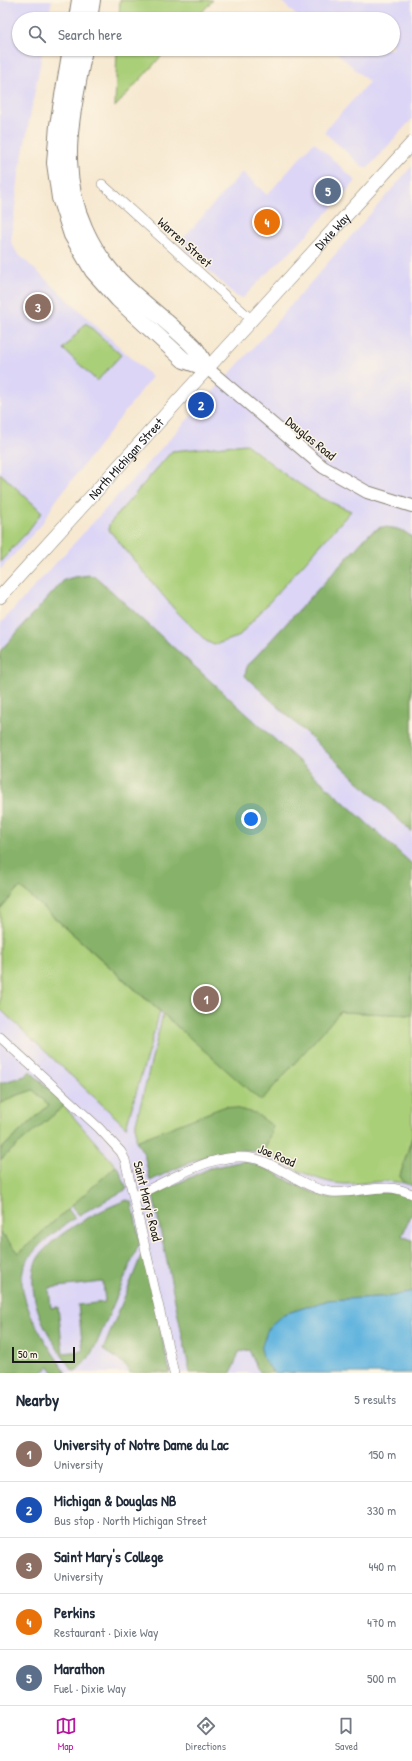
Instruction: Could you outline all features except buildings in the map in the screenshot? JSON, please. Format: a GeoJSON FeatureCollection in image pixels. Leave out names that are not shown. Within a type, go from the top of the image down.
{"type":"FeatureCollection","features":[{"type":"Feature","properties":{"kind":"highway"},"geometry":{"type":"LineString","coordinates":[[77,12],[80,0]]}},
{"type":"Feature","properties":{"kind":"highway"},"geometry":{"type":"LineString","coordinates":[[90,12],[92,0]]}},
{"type":"Feature","properties":{"kind":"highway"},"geometry":{"type":"LineString","coordinates":[[70,56],[58,125],[56,163],[60,198],[72,235],[93,271],[118,299],[184,360],[207,368]]}},
{"type":"Feature","properties":{"kind":"highway"},"geometry":{"type":"LineString","coordinates":[[83,56],[72,121],[69,160],[73,193],[79,216],[97,253],[108,268],[125,286],[195,348],[207,368]]}},
{"type":"Feature","properties":{"kind":"main road","name":"Dixie Way"},"geometry":{"type":"LineString","coordinates":[[251,320],[412,143]]}},
{"type":"Feature","properties":{"kind":"main road","name":"North Michigan Street"},"geometry":{"type":"LineString","coordinates":[[0,596],[251,320]]}},
{"type":"Feature","properties":{"kind":"street","name":"Warren Street"},"geometry":{"type":"LineString","coordinates":[[102,184],[251,320]]}},
{"type":"Feature","properties":{"kind":"street","name":"Douglas Road"},"geometry":{"type":"LineString","coordinates":[[207,368],[323,467],[368,492],[412,506]]}},
{"type":"Feature","properties":{"kind":"street","name":"Saint Mary's Road"},"geometry":{"type":"LineString","coordinates":[[0,1037],[99,1128],[121,1152],[129,1172],[135,1196],[174,1373]]}},
{"type":"Feature","properties":{"kind":"street","name":"Joe Road"},"geometry":{"type":"LineString","coordinates":[[135,1196],[189,1170],[208,1163],[236,1156],[244,1156],[262,1161],[324,1191],[340,1192],[390,1188],[412,1194]]}},
{"type":"Feature","properties":{"kind":"shaded area"},"geometry":{"type":"Polygon","coordinates":[[[0,0],[52,0],[49,12],[12,12],[12,56],[42,56],[19,174],[11,242],[17,253],[152,377],[57,499],[41,525],[0,570],[0,0]]]}},
{"type":"Feature","properties":{"kind":"shaded area"},"geometry":{"type":"Polygon","coordinates":[[[280,0],[412,0],[412,119],[368,168],[362,166],[324,132],[369,82],[341,56],[400,56],[400,12],[293,12],[280,0]]]}},
{"type":"Feature","properties":{"kind":"shaded area"},"geometry":{"type":"Polygon","coordinates":[[[314,142],[356,181],[295,248],[267,273],[243,298],[237,297],[179,243],[242,172],[267,195],[314,142]]]}},
{"type":"Feature","properties":{"kind":"shaded area"},"geometry":{"type":"Polygon","coordinates":[[[412,166],[412,1373],[0,1373],[0,624],[266,334],[412,166]]]}},
{"type":"Feature","properties":{"kind":"green space"},"geometry":{"type":"Polygon","coordinates":[[[120,0],[213,0],[202,12],[119,12],[120,0]]]}},
{"type":"Feature","properties":{"kind":"green space"},"geometry":{"type":"Polygon","coordinates":[[[117,56],[162,56],[115,107],[117,56]]]}},
{"type":"Feature","properties":{"kind":"green space"},"geometry":{"type":"Polygon","coordinates":[[[86,323],[121,355],[97,381],[63,349],[86,323]]]}},
{"type":"Feature","properties":{"kind":"green space"},"geometry":{"type":"Polygon","coordinates":[[[246,444],[287,476],[321,498],[351,511],[238,637],[214,645],[206,641],[175,610],[109,530],[109,524],[172,451],[246,444]]]}},
{"type":"Feature","properties":{"kind":"green space"},"geometry":{"type":"Polygon","coordinates":[[[0,473],[42,512],[28,531],[0,562],[0,473]]]}},
{"type":"Feature","properties":{"kind":"green space"},"geometry":{"type":"Polygon","coordinates":[[[381,527],[397,529],[412,537],[412,832],[245,676],[247,666],[370,533],[381,527]]]}},
{"type":"Feature","properties":{"kind":"green space"},"geometry":{"type":"Polygon","coordinates":[[[90,575],[96,577],[412,864],[412,1015],[340,1012],[261,1101],[20,887],[0,910],[0,651],[64,580],[90,575]]]}},
{"type":"Feature","properties":{"kind":"green space"},"geometry":{"type":"Polygon","coordinates":[[[20,887],[160,1012],[126,1127],[0,1009],[0,910],[20,887]]]}},
{"type":"Feature","properties":{"kind":"green space"},"geometry":{"type":"Polygon","coordinates":[[[340,1012],[412,1015],[412,1137],[400,1176],[404,1183],[389,1181],[345,1184],[334,1183],[313,1177],[264,1152],[273,1126],[136,1141],[136,1123],[163,1014],[261,1100],[340,1012]]]}},
{"type":"Feature","properties":{"kind":"green space"},"geometry":{"type":"Polygon","coordinates":[[[30,1071],[64,1104],[64,1106],[0,1160],[0,1150],[49,1105],[33,1090],[15,1096],[0,1104],[0,1083],[25,1076],[30,1071]]]}},
{"type":"Feature","properties":{"kind":"green space"},"geometry":{"type":"Polygon","coordinates":[[[33,1090],[49,1105],[0,1150],[0,1104],[15,1096],[33,1090]]]}},
{"type":"Feature","properties":{"kind":"green space"},"geometry":{"type":"Polygon","coordinates":[[[64,1106],[116,1166],[19,1253],[0,1232],[0,1160],[64,1106]]]}},
{"type":"Feature","properties":{"kind":"green space"},"geometry":{"type":"Polygon","coordinates":[[[226,1106],[255,1113],[273,1126],[264,1152],[243,1150],[219,1153],[172,1170],[150,1181],[144,1154],[136,1141],[226,1106]]]}},
{"type":"Feature","properties":{"kind":"green space"},"geometry":{"type":"Polygon","coordinates":[[[412,1137],[412,1186],[404,1183],[400,1176],[412,1137]]]}},
{"type":"Feature","properties":{"kind":"green space"},"geometry":{"type":"Polygon","coordinates":[[[244,1161],[270,1170],[296,1185],[324,1197],[339,1198],[377,1192],[399,1193],[412,1198],[412,1213],[402,1236],[412,1240],[412,1291],[394,1296],[329,1300],[284,1314],[271,1371],[274,1373],[261,1373],[257,1368],[249,1350],[239,1352],[231,1373],[190,1373],[153,1195],[210,1168],[244,1161]]]}},
{"type":"Feature","properties":{"kind":"green space"},"geometry":{"type":"Polygon","coordinates":[[[116,1166],[119,1169],[127,1189],[79,1215],[71,1206],[116,1166]]]}},
{"type":"Feature","properties":{"kind":"green space"},"geometry":{"type":"Polygon","coordinates":[[[127,1200],[132,1202],[140,1242],[97,1343],[88,1359],[77,1370],[73,1371],[50,1336],[38,1310],[34,1296],[34,1268],[38,1257],[59,1236],[73,1226],[127,1200]],[[103,1282],[49,1288],[51,1308],[58,1307],[63,1353],[83,1351],[78,1305],[105,1302],[103,1282]]]}},
{"type":"Feature","properties":{"kind":"green space"},"geometry":{"type":"Polygon","coordinates":[[[68,1209],[75,1218],[48,1238],[35,1250],[26,1263],[22,1276],[23,1290],[27,1305],[42,1335],[66,1373],[54,1373],[49,1367],[41,1373],[0,1373],[0,1232],[19,1253],[68,1209]]]}},
{"type":"Feature","properties":{"kind":"green space"},"geometry":{"type":"Polygon","coordinates":[[[141,1256],[144,1256],[170,1373],[130,1373],[123,1363],[103,1350],[141,1256]]]}},
{"type":"Feature","properties":{"kind":"water"},"geometry":{"type":"Polygon","coordinates":[[[412,1291],[412,1373],[274,1373],[264,1360],[261,1349],[267,1331],[273,1323],[284,1314],[329,1300],[394,1296],[412,1291]]]}},
{"type":"Feature","properties":{"kind":"place","name":"Marathon"},"geometry":{"type":"Point","coordinates":[328,191]}},
{"type":"Feature","properties":{"kind":"place","name":"Perkins"},"geometry":{"type":"Point","coordinates":[267,222]}},
{"type":"Feature","properties":{"kind":"place","name":"Saint Mary's College"},"geometry":{"type":"Point","coordinates":[38,307]}},
{"type":"Feature","properties":{"kind":"place","name":"Michigan & Douglas NB"},"geometry":{"type":"Point","coordinates":[201,405]}},
{"type":"Feature","properties":{"kind":"place","name":"University of Notre Dame du Lac"},"geometry":{"type":"Point","coordinates":[206,999]}}]}
